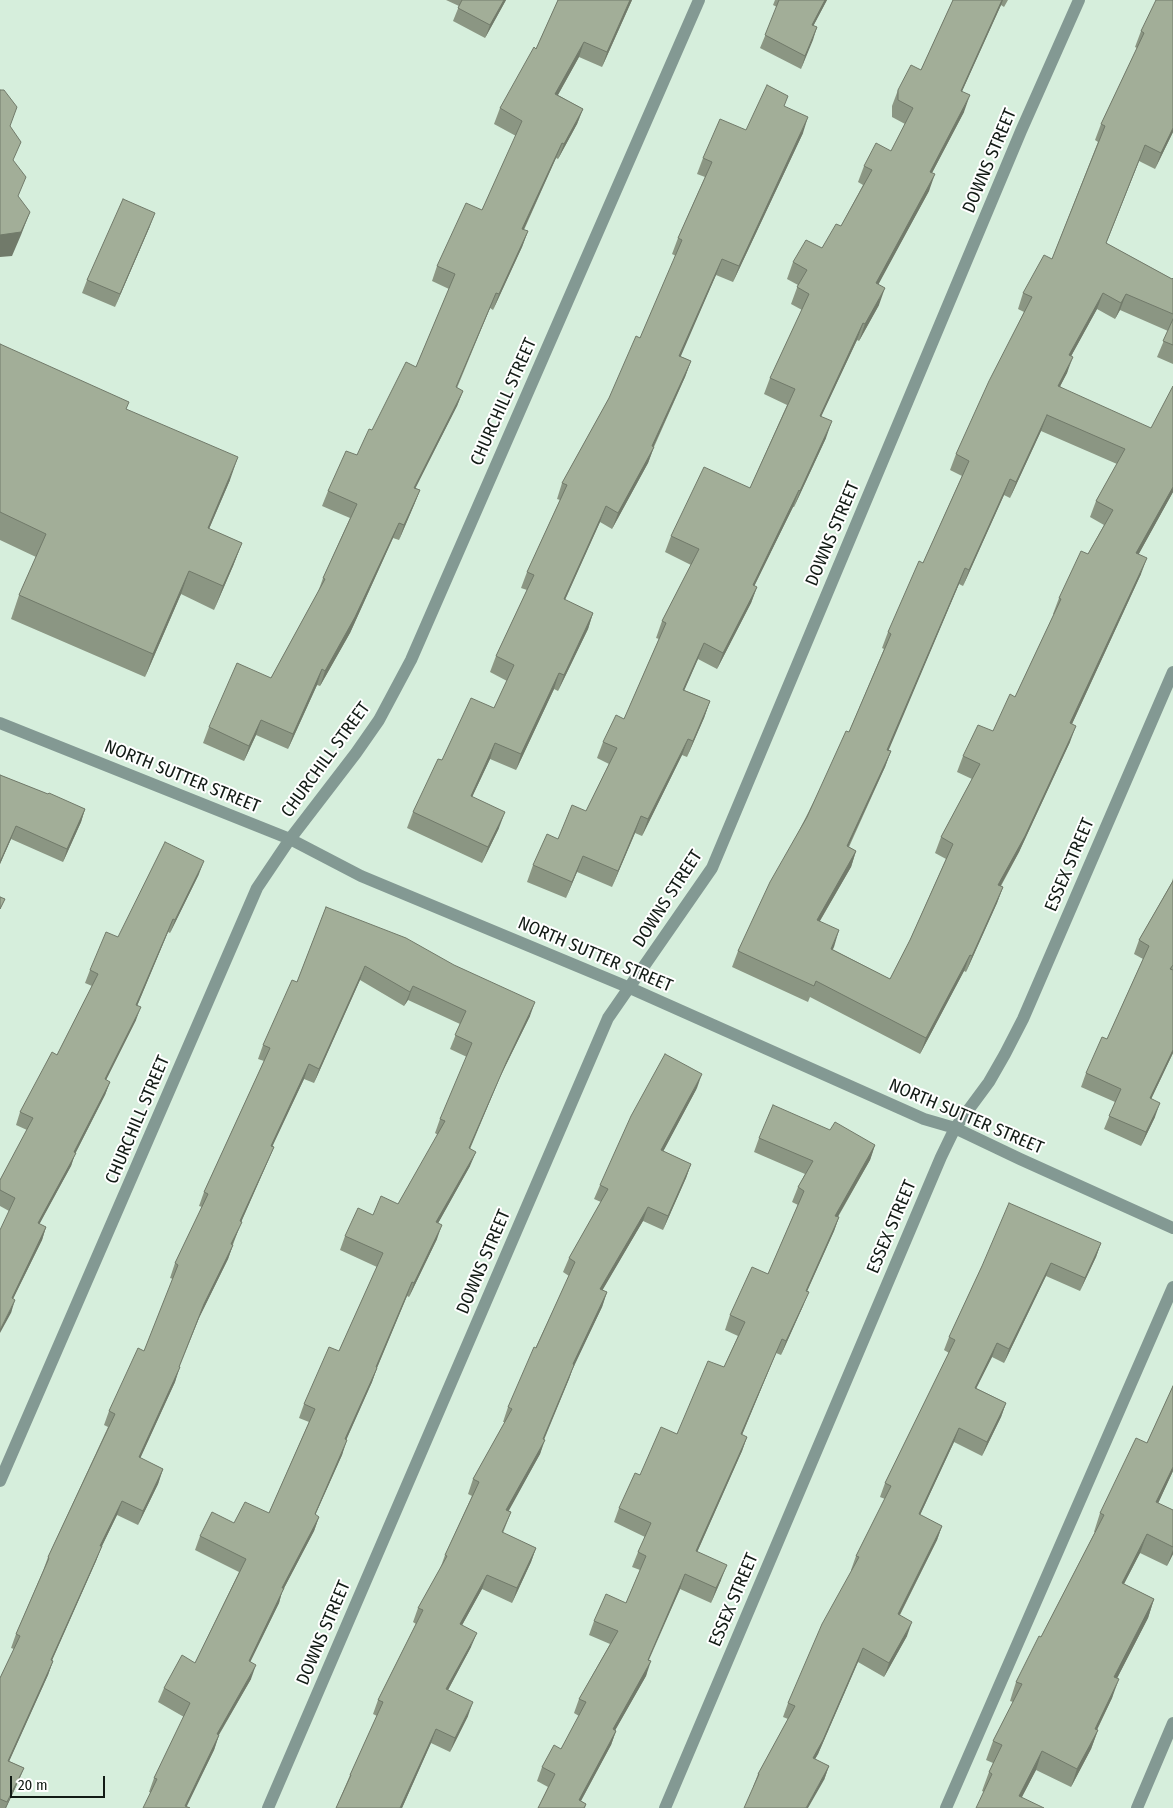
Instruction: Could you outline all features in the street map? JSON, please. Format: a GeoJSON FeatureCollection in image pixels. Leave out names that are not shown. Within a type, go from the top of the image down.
{"type":"FeatureCollection","features":[{"type":"Feature","properties":{"kind":"street","name":"CHURCHILL STREET"},"geometry":{"type":"LineString","coordinates":[[0,1481],[257,888],[290,839],[379,720],[411,660],[699,0]]}},
{"type":"Feature","properties":{"kind":"street","name":"DOWNS STREET"},"geometry":{"type":"LineString","coordinates":[[268,1808],[608,1018],[712,868],[1021,131],[1079,0]]}},
{"type":"Feature","properties":{"kind":"street","name":"ESSEX STREET"},"geometry":{"type":"LineString","coordinates":[[665,1808],[933,1175],[955,1128],[989,1082],[1006,1054],[1023,1019],[1173,672]]}},
{"type":"Feature","properties":{"kind":"street","name":"NORTH SUTTER STREET"},"geometry":{"type":"LineString","coordinates":[[0,723],[290,839],[361,876],[630,988],[924,1119],[955,1128],[1173,1228]]}},
{"type":"Feature","properties":{"kind":"street"},"geometry":{"type":"LineString","coordinates":[[946,1808],[1173,1287]]}},
{"type":"Feature","properties":{"kind":"street"},"geometry":{"type":"LineString","coordinates":[[1137,1808],[1173,1722]]}},
{"type":"Feature","properties":{"kind":"building"},"geometry":{"type":"Polygon","coordinates":[[[462,0],[504,0],[490,25],[458,8],[462,0]]]}},
{"type":"Feature","properties":{"kind":"building"},"geometry":{"type":"Polygon","coordinates":[[[558,0],[630,0],[607,52],[584,42],[555,94],[583,109],[564,144],[562,143],[522,229],[528,231],[499,294],[496,293],[456,387],[463,391],[414,488],[420,490],[404,525],[399,523],[355,617],[325,671],[322,669],[293,734],[261,720],[249,746],[209,727],[237,663],[271,678],[325,579],[323,578],[357,504],[328,491],[346,451],[357,455],[369,429],[372,430],[406,362],[416,367],[455,274],[437,266],[466,203],[482,210],[522,121],[500,108],[534,47],[536,49],[558,0]]]}},
{"type":"Feature","properties":{"kind":"building"},"geometry":{"type":"Polygon","coordinates":[[[779,0],[825,0],[812,25],[817,27],[805,56],[765,35],[779,0]]]}},
{"type":"Feature","properties":{"kind":"building"},"geometry":{"type":"Polygon","coordinates":[[[953,0],[1002,0],[961,91],[970,95],[930,172],[935,174],[876,283],[885,288],[865,324],[863,323],[820,416],[832,421],[800,491],[753,585],[757,587],[723,653],[704,643],[683,690],[710,701],[693,741],[688,739],[648,819],[641,816],[618,871],[583,856],[572,882],[533,865],[547,834],[558,839],[572,805],[586,811],[617,748],[603,742],[616,715],[624,719],[666,623],[662,621],[699,549],[671,536],[704,467],[750,488],[795,389],[770,378],[809,294],[797,287],[807,270],[793,262],[806,240],[822,248],[836,224],[841,226],[872,170],[864,166],[876,143],[891,151],[913,108],[898,100],[898,90],[911,65],[921,70],[953,0]]]}},
{"type":"Feature","properties":{"kind":"building"},"geometry":{"type":"Polygon","coordinates":[[[1156,0],[1173,0],[1173,128],[1161,153],[1145,145],[1106,243],[1173,278],[1173,314],[1126,294],[1121,303],[1103,293],[1069,355],[1073,357],[1058,386],[1151,428],[1173,386],[1173,487],[1136,553],[1147,558],[1070,723],[1076,726],[1025,836],[998,885],[1003,887],[972,956],[970,955],[926,1038],[816,981],[814,986],[738,951],[770,882],[807,817],[846,731],[849,732],[891,634],[888,632],[919,561],[923,563],[969,461],[956,454],[989,381],[1032,297],[1023,293],[1044,255],[1052,259],[1105,126],[1101,124],[1144,33],[1141,31],[1156,0]],[[1047,415],[1016,482],[1010,479],[969,570],[965,568],[887,750],[891,751],[847,846],[856,851],[817,920],[839,930],[831,949],[890,979],[910,940],[953,844],[941,837],[980,764],[963,756],[978,725],[993,731],[1010,694],[1015,697],[1061,599],[1059,598],[1081,551],[1088,554],[1113,510],[1096,501],[1125,449],[1047,415]]]}},
{"type":"Feature","properties":{"kind":"building"},"geometry":{"type":"Polygon","coordinates":[[[767,85],[788,96],[784,106],[808,117],[739,266],[722,259],[679,356],[691,361],[652,446],[654,447],[618,513],[606,506],[564,599],[593,613],[564,675],[559,673],[521,754],[495,743],[471,796],[505,812],[488,847],[413,812],[438,759],[442,760],[471,698],[494,708],[514,665],[496,656],[534,575],[527,572],[567,485],[562,483],[609,398],[636,336],[640,338],[682,240],[678,238],[712,162],[703,158],[720,119],[746,130],[767,85]]]}},
{"type":"Feature","properties":{"kind":"building"},"geometry":{"type":"Polygon","coordinates":[[[0,90],[4,90],[17,107],[10,126],[21,142],[13,160],[26,177],[18,196],[30,212],[21,232],[0,235],[0,90]]]}},
{"type":"Feature","properties":{"kind":"building"},"geometry":{"type":"Polygon","coordinates":[[[123,199],[155,213],[120,294],[87,280],[123,199]]]}},
{"type":"Feature","properties":{"kind":"building"},"geometry":{"type":"Polygon","coordinates":[[[1173,319],[1173,345],[1163,341],[1173,319]]]}},
{"type":"Feature","properties":{"kind":"building"},"geometry":{"type":"Polygon","coordinates":[[[0,344],[129,402],[126,409],[238,457],[208,528],[242,543],[223,586],[189,571],[153,654],[19,595],[46,534],[0,512],[0,344]]]}},
{"type":"Feature","properties":{"kind":"building"},"geometry":{"type":"Polygon","coordinates":[[[0,775],[85,809],[67,849],[16,826],[0,862],[0,775]]]}},
{"type":"Feature","properties":{"kind":"building"},"geometry":{"type":"Polygon","coordinates":[[[165,842],[204,861],[175,920],[173,919],[136,1005],[141,1007],[105,1079],[110,1082],[74,1152],[76,1153],[38,1223],[46,1227],[12,1298],[15,1300],[0,1330],[0,1230],[15,1198],[0,1190],[0,1180],[33,1118],[20,1112],[52,1052],[57,1055],[98,974],[90,970],[106,932],[118,937],[165,842]]]}},
{"type":"Feature","properties":{"kind":"building"},"geometry":{"type":"Polygon","coordinates":[[[1173,881],[1173,965],[1170,969],[1173,970],[1173,1050],[1150,1098],[1160,1103],[1146,1132],[1109,1116],[1121,1089],[1086,1073],[1102,1037],[1107,1039],[1149,946],[1139,940],[1173,881]]]}},
{"type":"Feature","properties":{"kind":"building"},"geometry":{"type":"Polygon","coordinates":[[[0,897],[5,899],[0,909],[0,897]]]}},
{"type":"Feature","properties":{"kind":"building"},"geometry":{"type":"Polygon","coordinates":[[[326,907],[406,938],[454,965],[535,1002],[469,1148],[476,1152],[436,1222],[442,1225],[414,1283],[412,1282],[377,1368],[345,1439],[347,1440],[315,1514],[319,1517],[282,1588],[284,1588],[249,1661],[256,1665],[217,1734],[219,1735],[185,1806],[190,1808],[143,1808],[157,1779],[154,1778],[190,1703],[164,1688],[182,1655],[195,1663],[246,1559],[200,1536],[212,1512],[234,1523],[245,1502],[269,1513],[315,1409],[304,1404],[329,1347],[339,1351],[383,1253],[345,1236],[358,1208],[373,1215],[381,1196],[398,1204],[445,1121],[440,1119],[472,1043],[455,1035],[466,1011],[413,986],[410,992],[365,966],[319,1069],[309,1064],[271,1146],[274,1147],[240,1221],[242,1222],[231,1244],[233,1245],[204,1304],[180,1367],[139,1457],[163,1469],[143,1511],[122,1501],[100,1546],[102,1546],[51,1660],[53,1661],[8,1761],[24,1768],[7,1802],[0,1799],[0,1678],[20,1636],[16,1634],[48,1557],[115,1414],[109,1411],[138,1348],[144,1351],[178,1265],[175,1263],[208,1194],[204,1192],[270,1048],[263,1045],[292,980],[297,982],[326,907]]]}},
{"type":"Feature","properties":{"kind":"building"},"geometry":{"type":"Polygon","coordinates":[[[665,1054],[702,1074],[661,1150],[691,1164],[668,1216],[648,1207],[600,1289],[607,1292],[573,1364],[543,1439],[545,1440],[506,1510],[511,1512],[502,1532],[536,1548],[517,1588],[487,1575],[460,1624],[477,1633],[446,1689],[473,1702],[455,1738],[436,1729],[400,1808],[336,1808],[383,1702],[378,1700],[423,1610],[418,1608],[447,1556],[445,1555],[479,1482],[473,1479],[512,1409],[508,1407],[534,1347],[536,1348],[575,1262],[569,1258],[608,1189],[600,1185],[631,1116],[665,1054]]]}},
{"type":"Feature","properties":{"kind":"building"},"geometry":{"type":"Polygon","coordinates":[[[773,1105],[830,1130],[835,1122],[875,1145],[835,1216],[839,1217],[806,1291],[809,1292],[786,1341],[782,1339],[741,1434],[747,1437],[696,1551],[727,1565],[716,1588],[685,1574],[648,1660],[651,1661],[613,1729],[616,1731],[579,1800],[586,1804],[584,1808],[538,1808],[555,1774],[542,1767],[554,1745],[561,1749],[586,1702],[579,1699],[618,1631],[594,1621],[606,1594],[626,1603],[646,1556],[638,1552],[651,1523],[619,1508],[635,1473],[640,1475],[661,1427],[677,1434],[708,1361],[724,1367],[745,1322],[730,1315],[752,1267],[768,1274],[804,1191],[798,1187],[813,1161],[759,1138],[773,1105]]]}},
{"type":"Feature","properties":{"kind":"building"},"geometry":{"type":"Polygon","coordinates":[[[1009,1203],[1101,1243],[1085,1278],[1051,1263],[1009,1349],[997,1343],[975,1388],[1006,1403],[987,1442],[959,1428],[919,1514],[942,1526],[898,1614],[912,1622],[889,1663],[863,1648],[823,1740],[813,1758],[829,1766],[806,1808],[744,1808],[758,1774],[795,1706],[788,1703],[822,1624],[859,1557],[856,1556],[891,1486],[885,1483],[955,1340],[949,1337],[1009,1203]]]}},
{"type":"Feature","properties":{"kind":"building"},"geometry":{"type":"Polygon","coordinates":[[[1173,1386],[1173,1467],[1156,1502],[1173,1510],[1173,1547],[1147,1534],[1122,1583],[1154,1599],[1114,1677],[1119,1679],[1095,1729],[1098,1730],[1077,1769],[1042,1751],[1019,1796],[1044,1808],[976,1808],[992,1774],[989,1772],[1002,1745],[993,1741],[1022,1684],[1016,1682],[1104,1515],[1100,1513],[1136,1438],[1147,1443],[1173,1386]]]}}]}
